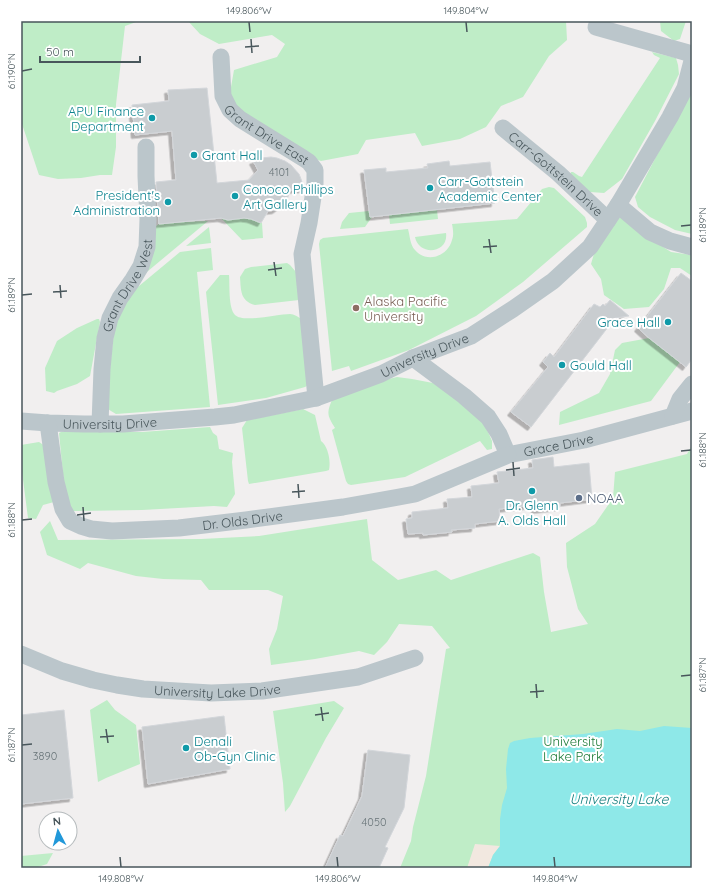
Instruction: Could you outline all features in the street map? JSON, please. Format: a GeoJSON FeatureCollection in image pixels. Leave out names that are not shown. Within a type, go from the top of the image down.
{"type":"FeatureCollection","features":[{"type":"Feature","properties":{"kind":"street"},"geometry":{"type":"LineString","coordinates":[[596,27],[692,54]]}},
{"type":"Feature","properties":{"kind":"street","name":"Grant Drive East"},"geometry":{"type":"LineString","coordinates":[[221,58],[223,96],[230,110],[240,119],[309,162],[315,170],[315,184],[302,254],[316,398]]}},
{"type":"Feature","properties":{"kind":"street","name":"University Drive"},"geometry":{"type":"LineString","coordinates":[[21,421],[48,423],[123,424],[234,415],[316,398],[381,374],[413,358],[471,336],[553,281],[590,248],[618,206],[670,117],[685,88],[692,61]]}},
{"type":"Feature","properties":{"kind":"street","name":"Carr-Gottstein Drive"},"geometry":{"type":"LineString","coordinates":[[504,128],[558,173],[608,220]]}},
{"type":"Feature","properties":{"kind":"street","name":"Grant Drive West"},"geometry":{"type":"LineString","coordinates":[[100,424],[102,369],[105,338],[110,318],[120,298],[141,266],[147,248],[148,219],[146,147]]}},
{"type":"Feature","properties":{"kind":"street"},"geometry":{"type":"LineString","coordinates":[[618,206],[650,232],[670,241],[692,247]]}},
{"type":"Feature","properties":{"kind":"street","name":"Grace Drive"},"geometry":{"type":"LineString","coordinates":[[413,358],[464,396],[488,417],[499,434],[508,454],[584,440],[692,411]]}},
{"type":"Feature","properties":{"kind":"street"},"geometry":{"type":"LineString","coordinates":[[673,416],[680,400],[692,384]]}},
{"type":"Feature","properties":{"kind":"street","name":"Dr. Olds Drive"},"geometry":{"type":"LineString","coordinates":[[48,423],[56,482],[63,509],[70,520],[81,526],[92,529],[112,531],[179,528],[337,508],[399,498],[415,494],[508,454]]}},
{"type":"Feature","properties":{"kind":"street","name":"University Lake Drive"},"geometry":{"type":"LineString","coordinates":[[21,654],[62,671],[117,685],[142,689],[211,693],[262,691],[358,678],[415,658]]}},
{"type":"Feature","properties":{"kind":"green space"},"geometry":{"type":"Polygon","coordinates":[[[21,21],[139,21],[125,26],[116,104],[116,147],[112,175],[58,179],[39,175],[21,121],[21,21]]]}},
{"type":"Feature","properties":{"kind":"green space"},"geometry":{"type":"Polygon","coordinates":[[[188,21],[566,21],[567,40],[549,56],[523,97],[501,106],[486,127],[460,139],[422,146],[415,133],[366,140],[358,154],[321,161],[312,158],[249,121],[231,100],[231,87],[234,70],[277,57],[285,44],[272,35],[219,44],[200,34],[188,21]]]}},
{"type":"Feature","properties":{"kind":"green space"},"geometry":{"type":"Polygon","coordinates":[[[660,21],[686,21],[680,39],[674,41],[661,31],[660,21]]]}},
{"type":"Feature","properties":{"kind":"green space"},"geometry":{"type":"Polygon","coordinates":[[[652,52],[676,58],[679,74],[655,121],[622,179],[604,193],[590,192],[570,176],[571,172],[582,177],[660,58],[652,52]]]}},
{"type":"Feature","properties":{"kind":"green space"},"geometry":{"type":"Polygon","coordinates":[[[692,88],[692,234],[675,230],[650,217],[638,207],[635,197],[692,88]]]}},
{"type":"Feature","properties":{"kind":"green space"},"geometry":{"type":"Polygon","coordinates":[[[549,187],[554,188],[585,217],[587,227],[523,282],[476,316],[409,350],[351,371],[349,366],[332,371],[319,244],[320,240],[323,238],[408,229],[411,243],[415,250],[425,257],[436,256],[442,254],[450,246],[453,236],[452,224],[517,219],[542,189],[549,187]]]}},
{"type":"Feature","properties":{"kind":"green space"},"geometry":{"type":"Polygon","coordinates":[[[437,210],[438,219],[390,224],[389,215],[437,210]]]}},
{"type":"Feature","properties":{"kind":"green space"},"geometry":{"type":"Polygon","coordinates":[[[369,211],[370,217],[372,217],[365,227],[340,229],[342,222],[349,213],[369,211]]]}},
{"type":"Feature","properties":{"kind":"green space"},"geometry":{"type":"Polygon","coordinates":[[[620,217],[671,252],[692,255],[692,276],[680,268],[671,268],[664,289],[649,307],[624,309],[604,295],[601,279],[591,264],[596,247],[620,217]]]}},
{"type":"Feature","properties":{"kind":"green space"},"geometry":{"type":"Polygon","coordinates":[[[221,218],[247,218],[262,223],[263,238],[242,240],[221,218]]]}},
{"type":"Feature","properties":{"kind":"green space"},"geometry":{"type":"Polygon","coordinates":[[[208,221],[142,276],[152,229],[159,224],[208,221]]]}},
{"type":"Feature","properties":{"kind":"green space"},"geometry":{"type":"Polygon","coordinates":[[[209,227],[211,243],[186,246],[209,227]]]}},
{"type":"Feature","properties":{"kind":"green space"},"geometry":{"type":"Polygon","coordinates":[[[446,233],[446,240],[443,245],[433,250],[422,248],[415,237],[446,233]]]}},
{"type":"Feature","properties":{"kind":"green space"},"geometry":{"type":"Polygon","coordinates":[[[211,248],[213,270],[197,272],[210,407],[116,414],[108,409],[107,396],[113,340],[116,321],[133,291],[180,252],[211,248]]]}},
{"type":"Feature","properties":{"kind":"green space"},"geometry":{"type":"Polygon","coordinates":[[[287,263],[296,272],[299,300],[255,305],[246,301],[242,294],[240,277],[245,269],[287,263]]]}},
{"type":"Feature","properties":{"kind":"green space"},"geometry":{"type":"Polygon","coordinates":[[[220,275],[229,275],[231,307],[235,315],[245,318],[253,318],[290,314],[302,319],[310,384],[305,387],[266,398],[218,405],[206,292],[220,275]]]}},
{"type":"Feature","properties":{"kind":"green space"},"geometry":{"type":"Polygon","coordinates":[[[99,319],[100,322],[90,376],[77,384],[54,393],[46,391],[45,368],[57,341],[77,328],[99,319]]]}},
{"type":"Feature","properties":{"kind":"green space"},"geometry":{"type":"Polygon","coordinates":[[[649,338],[680,362],[651,401],[559,425],[560,412],[599,393],[610,374],[615,350],[622,343],[649,338]]]}},
{"type":"Feature","properties":{"kind":"green space"},"geometry":{"type":"Polygon","coordinates":[[[397,377],[433,383],[479,415],[492,441],[492,449],[487,450],[480,441],[405,477],[351,485],[348,484],[332,430],[335,428],[328,412],[332,400],[397,377]]]}},
{"type":"Feature","properties":{"kind":"green space"},"geometry":{"type":"Polygon","coordinates":[[[303,409],[315,415],[321,441],[328,454],[330,462],[329,470],[249,484],[242,428],[247,420],[303,409]]]}},
{"type":"Feature","properties":{"kind":"green space"},"geometry":{"type":"Polygon","coordinates":[[[210,427],[213,433],[217,436],[219,449],[233,453],[232,462],[235,494],[227,507],[214,506],[142,510],[78,511],[72,511],[68,508],[59,433],[142,432],[210,427]]]}},
{"type":"Feature","properties":{"kind":"green space"},"geometry":{"type":"Polygon","coordinates":[[[39,442],[48,448],[54,502],[43,505],[36,519],[28,518],[21,464],[21,445],[39,442]]]}},
{"type":"Feature","properties":{"kind":"green space","name":"University Lake Park"},"geometry":{"type":"Polygon","coordinates":[[[692,445],[692,868],[400,868],[411,841],[426,776],[446,649],[450,648],[432,626],[399,624],[387,642],[374,655],[359,651],[271,665],[269,649],[277,629],[283,596],[268,590],[209,590],[201,580],[163,579],[136,576],[88,563],[80,569],[47,555],[40,532],[50,521],[58,540],[201,539],[259,536],[367,519],[372,560],[398,580],[436,570],[451,580],[533,553],[540,557],[551,632],[588,624],[578,609],[567,567],[566,543],[595,524],[613,498],[615,472],[687,454],[692,445]]]}},
{"type":"Feature","properties":{"kind":"green space"},"geometry":{"type":"Polygon","coordinates":[[[107,700],[115,710],[136,725],[140,764],[98,782],[90,710],[107,700]]]}},
{"type":"Feature","properties":{"kind":"green space"},"geometry":{"type":"Polygon","coordinates":[[[334,701],[344,708],[326,738],[290,806],[285,812],[283,783],[273,711],[334,701]]]}},
{"type":"Feature","properties":{"kind":"green space"},"geometry":{"type":"Polygon","coordinates":[[[53,853],[47,864],[35,868],[21,868],[21,856],[53,853]]]}},
{"type":"Feature","properties":{"kind":"sand"},"geometry":{"type":"Polygon","coordinates":[[[475,844],[500,846],[493,855],[488,868],[467,868],[475,844]]]}},
{"type":"Feature","properties":{"kind":"water","name":"University Lake"},"geometry":{"type":"Polygon","coordinates":[[[664,726],[692,728],[692,868],[488,868],[493,855],[500,846],[500,819],[507,788],[506,769],[510,743],[530,738],[583,734],[617,729],[640,731],[664,726]]]}},
{"type":"Feature","properties":{"kind":"building"},"geometry":{"type":"Polygon","coordinates":[[[207,88],[217,183],[249,180],[258,170],[253,161],[271,157],[285,161],[291,165],[299,174],[301,179],[304,189],[290,190],[284,204],[276,210],[268,211],[261,223],[244,218],[228,220],[221,218],[159,224],[156,182],[176,180],[172,131],[135,135],[132,105],[169,101],[168,90],[207,88]]]}},
{"type":"Feature","properties":{"kind":"building","name":"Carr-Gottstein Academic Center"},"geometry":{"type":"Polygon","coordinates":[[[449,161],[450,166],[490,162],[495,203],[370,217],[364,170],[386,168],[386,172],[428,168],[427,164],[449,161]]]}},
{"type":"Feature","properties":{"kind":"building","name":"Grace Hall"},"geometry":{"type":"Polygon","coordinates":[[[681,273],[692,281],[692,359],[686,367],[638,328],[681,273]]]}},
{"type":"Feature","properties":{"kind":"building","name":"Gould Hall"},"geometry":{"type":"Polygon","coordinates":[[[610,300],[629,316],[615,318],[531,427],[511,412],[548,367],[543,362],[550,353],[554,357],[594,304],[600,307],[603,304],[605,306],[610,300]]]}},
{"type":"Feature","properties":{"kind":"building","name":"Dr. Glenn A. Olds Hall"},"geometry":{"type":"Polygon","coordinates":[[[553,457],[554,467],[589,463],[592,499],[560,503],[560,507],[535,510],[535,505],[499,509],[500,521],[475,524],[475,528],[451,530],[452,532],[423,535],[423,533],[408,534],[406,519],[412,518],[412,512],[448,508],[447,499],[472,497],[471,486],[499,483],[497,472],[533,468],[532,460],[553,457]]]}},
{"type":"Feature","properties":{"kind":"building"},"geometry":{"type":"Polygon","coordinates":[[[64,710],[73,798],[21,804],[21,715],[64,710]]]}},
{"type":"Feature","properties":{"kind":"building","name":"Denali Ob-Gyn Clinic"},"geometry":{"type":"Polygon","coordinates":[[[224,716],[230,769],[148,784],[142,727],[224,716]]]}},
{"type":"Feature","properties":{"kind":"building"},"geometry":{"type":"Polygon","coordinates":[[[368,750],[410,755],[404,808],[385,847],[388,848],[379,868],[325,868],[340,835],[343,836],[362,796],[368,750]]]}},
{"type":"Feature","properties":{"kind":"place","name":"APU Finance Department"},"geometry":{"type":"Point","coordinates":[152,118]}},
{"type":"Feature","properties":{"kind":"place","name":"Grant Hall"},"geometry":{"type":"Point","coordinates":[194,155]}},
{"type":"Feature","properties":{"kind":"place","name":"Carr-Gottstein Academic Center"},"geometry":{"type":"Point","coordinates":[430,188]}},
{"type":"Feature","properties":{"kind":"place","name":"Conoco Phillips Art Gallery"},"geometry":{"type":"Point","coordinates":[235,196]}},
{"type":"Feature","properties":{"kind":"place","name":"President's Administration"},"geometry":{"type":"Point","coordinates":[168,202]}},
{"type":"Feature","properties":{"kind":"place","name":"Alaska Pacific University"},"geometry":{"type":"Point","coordinates":[356,308]}},
{"type":"Feature","properties":{"kind":"place","name":"Grace Hall"},"geometry":{"type":"Point","coordinates":[668,322]}},
{"type":"Feature","properties":{"kind":"place","name":"Gould Hall"},"geometry":{"type":"Point","coordinates":[562,365]}},
{"type":"Feature","properties":{"kind":"place","name":"Dr. Glenn A. Olds Hall"},"geometry":{"type":"Point","coordinates":[532,491]}},
{"type":"Feature","properties":{"kind":"place","name":"NOAA"},"geometry":{"type":"Point","coordinates":[579,498]}},
{"type":"Feature","properties":{"kind":"place","name":"Denali Ob-Gyn Clinic"},"geometry":{"type":"Point","coordinates":[186,748]}}]}
